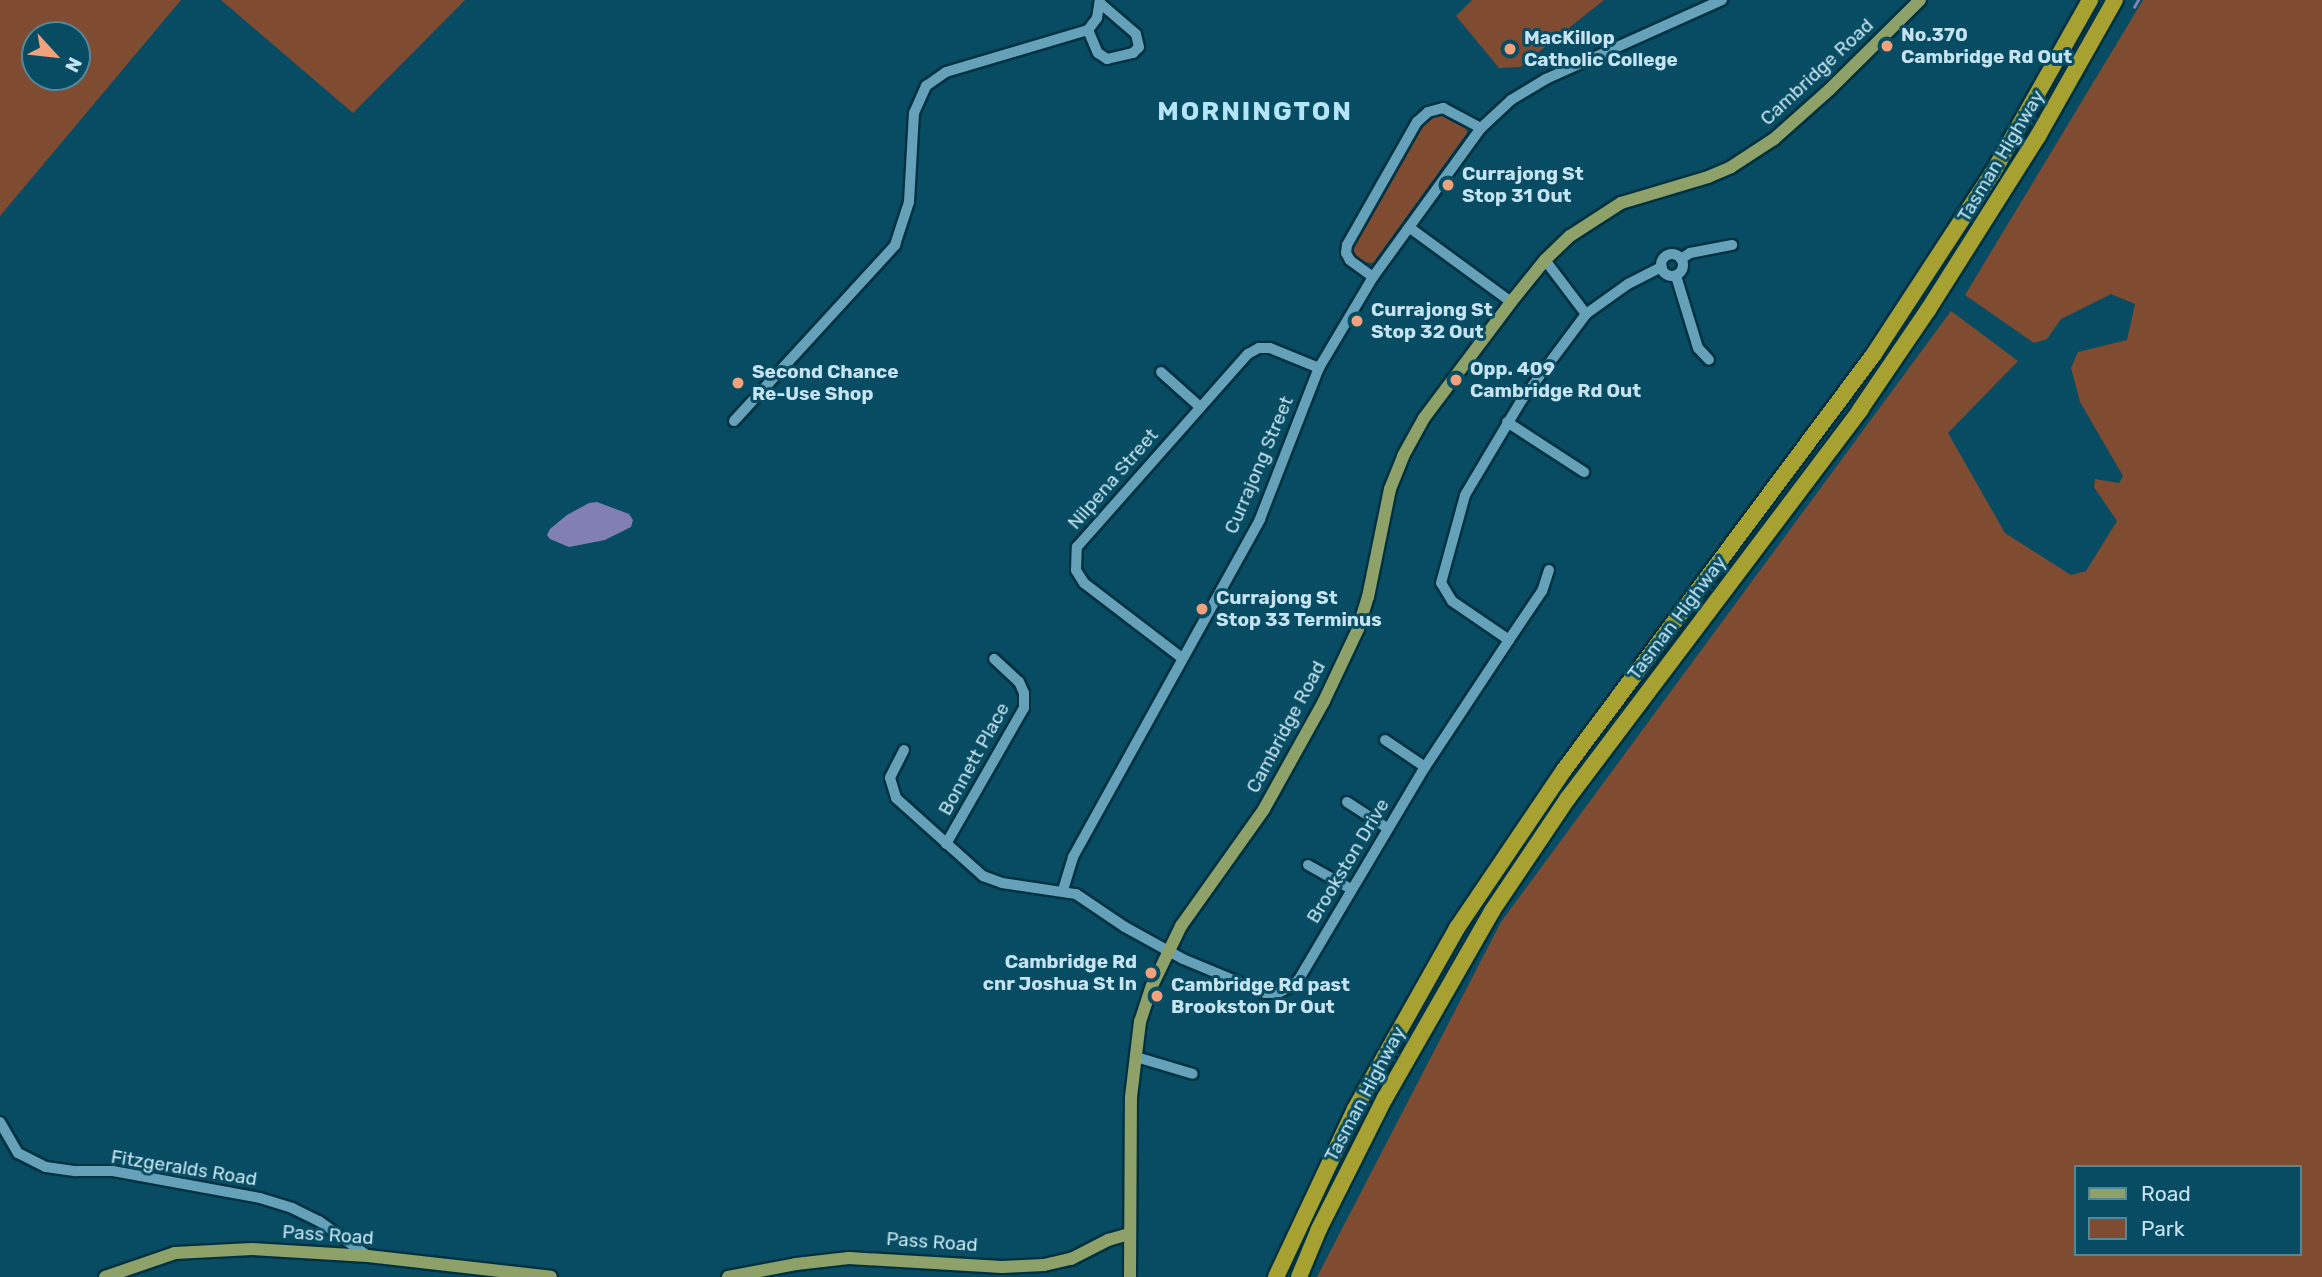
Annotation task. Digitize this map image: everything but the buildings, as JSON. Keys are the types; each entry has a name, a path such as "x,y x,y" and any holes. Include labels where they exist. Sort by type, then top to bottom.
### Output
{"highway":[{"name":"Tasman Highway","path":"1276,1277 1355,1109 1457,928 1564,769 1874,354 1992,174 2090,0"},
{"name":"Tasman Highway","path":"1299,1277 1319,1229 1385,1098 1492,911 1568,798 1860,410 1928,310 2038,136 2115,0"}],"main road":[{"name":"Cambridge Road","path":"1130,1277 1131,1097 1140,1022 1168,949 1204,890 1264,809 1324,701 1364,608 1385,509 1403,456 1423,418 1511,302 1545,260 1570,236 1621,203 1708,177 1731,167 1774,139 1829,90 1920,0"},
{"name":"Pass Road","path":"728,1277 796,1264 849,1258 1002,1267 1044,1265 1071,1259 1108,1240 1129,1234"},
{"name":"Pass Road","path":"105,1277 174,1253 214,1249 368,1256 551,1277"}],"street":[{"name":"Currajong Street","path":"1063,890 1073,857 1260,519 1319,368 1373,277 1481,128 1511,100 1546,79 1722,0"},
{"path":"734,421 895,245 909,202 914,114 926,86 946,72 1088,30 1097,18 1100,2"},
{"path":"1088,30 1098,53 1107,59 1133,53 1139,47 1136,34 1100,2"},
{"path":"1373,277 1350,260 1346,253 1347,244 1417,122 1428,112 1443,108 1481,128"},
{"path":"1410,228 1511,302"},
{"path":"1509,640 1452,601 1442,589 1441,583 1465,495 1507,422 1586,314 1628,284 1662,267 1668,256 1681,259 1700,251 1732,245"},
{"path":"1676,276 1683,268 1681,259"},
{"path":"1545,260 1586,314"},
{"path":"1662,267 1667,275 1676,276"},
{"path":"1676,276 1698,348 1709,360"},
{"name":"Nilpena Street","path":"1182,658 1084,583 1074,562 1081,541 1248,355 1259,348 1276,349 1319,368"},
{"path":"1161,372 1200,407"},
{"path":"1507,422 1584,472"},
{"name":"Brookston Drive","path":"1168,949 1265,993 1285,991 1299,979 1425,767 1542,591 1549,570"},
{"name":"Bonnett Place","path":"946,844 1024,708 1024,693 1019,681 994,659"},
{"path":"1385,740 1425,767"},
{"path":"904,751 892,770 892,792 976,871 992,880 1063,890 1089,900 1125,927 1168,949"},
{"path":"1347,802 1387,828"},
{"path":"1308,865 1351,889"},
{"path":"1136,1057 1194,1074"},
{"name":"Fitzgeralds Road","path":"0,1122 18,1153 46,1167 75,1171 113,1171 260,1198 292,1208 319,1221 368,1256"}],"green space":[{"path":"0,0 181,0 0,216"},
{"path":"221,0 465,0 353,113"},
{"path":"1472,0 1604,0 1520,67 1499,68 1456,16"},
{"path":"2143,0 2322,0 2322,1277 1317,1277 1501,922 1951,311 2018,361 1948,433 2005,533 2071,575 2086,571 2117,521 2094,487 2095,479 2119,483 2123,476 2080,402 2071,368 2078,352 2127,340 2135,304 2111,294 2061,319 2047,339 2034,343 1965,295"},
{"path":"1442,113 1465,125 1467,133 1373,263 1361,262 1352,254 1352,245 1420,127 1433,116"}],"shaded area":[{"path":"597,502 629,514 633,520 631,527 605,540 569,547 547,535 550,529 567,515 589,503"}],"waterway":[{"path":"2134,7 2138,0"}],"place":[{"name":"No.370 Cambridge Rd Out","path":"1887,46"},
{"name":"MacKillop Catholic College","path":"1510,49"},
{"name":"Currajong St Stop 31 Out","path":"1448,185"},
{"name":"Currajong St Stop 32 Out","path":"1357,321"},
{"name":"Opp. 409 Cambridge Rd Out","path":"1456,380"},
{"name":"Second Chance Re-Use Shop","path":"738,383"},
{"name":"Currajong St Stop 33 Terminus","path":"1202,609"},
{"name":"Cambridge Rd cnr Joshua St In","path":"1151,973"},
{"name":"Cambridge Rd past Brookston Dr Out","path":"1157,996"}],"district":[{"name":"MORNINGTON","path":"1255,112"}]}
